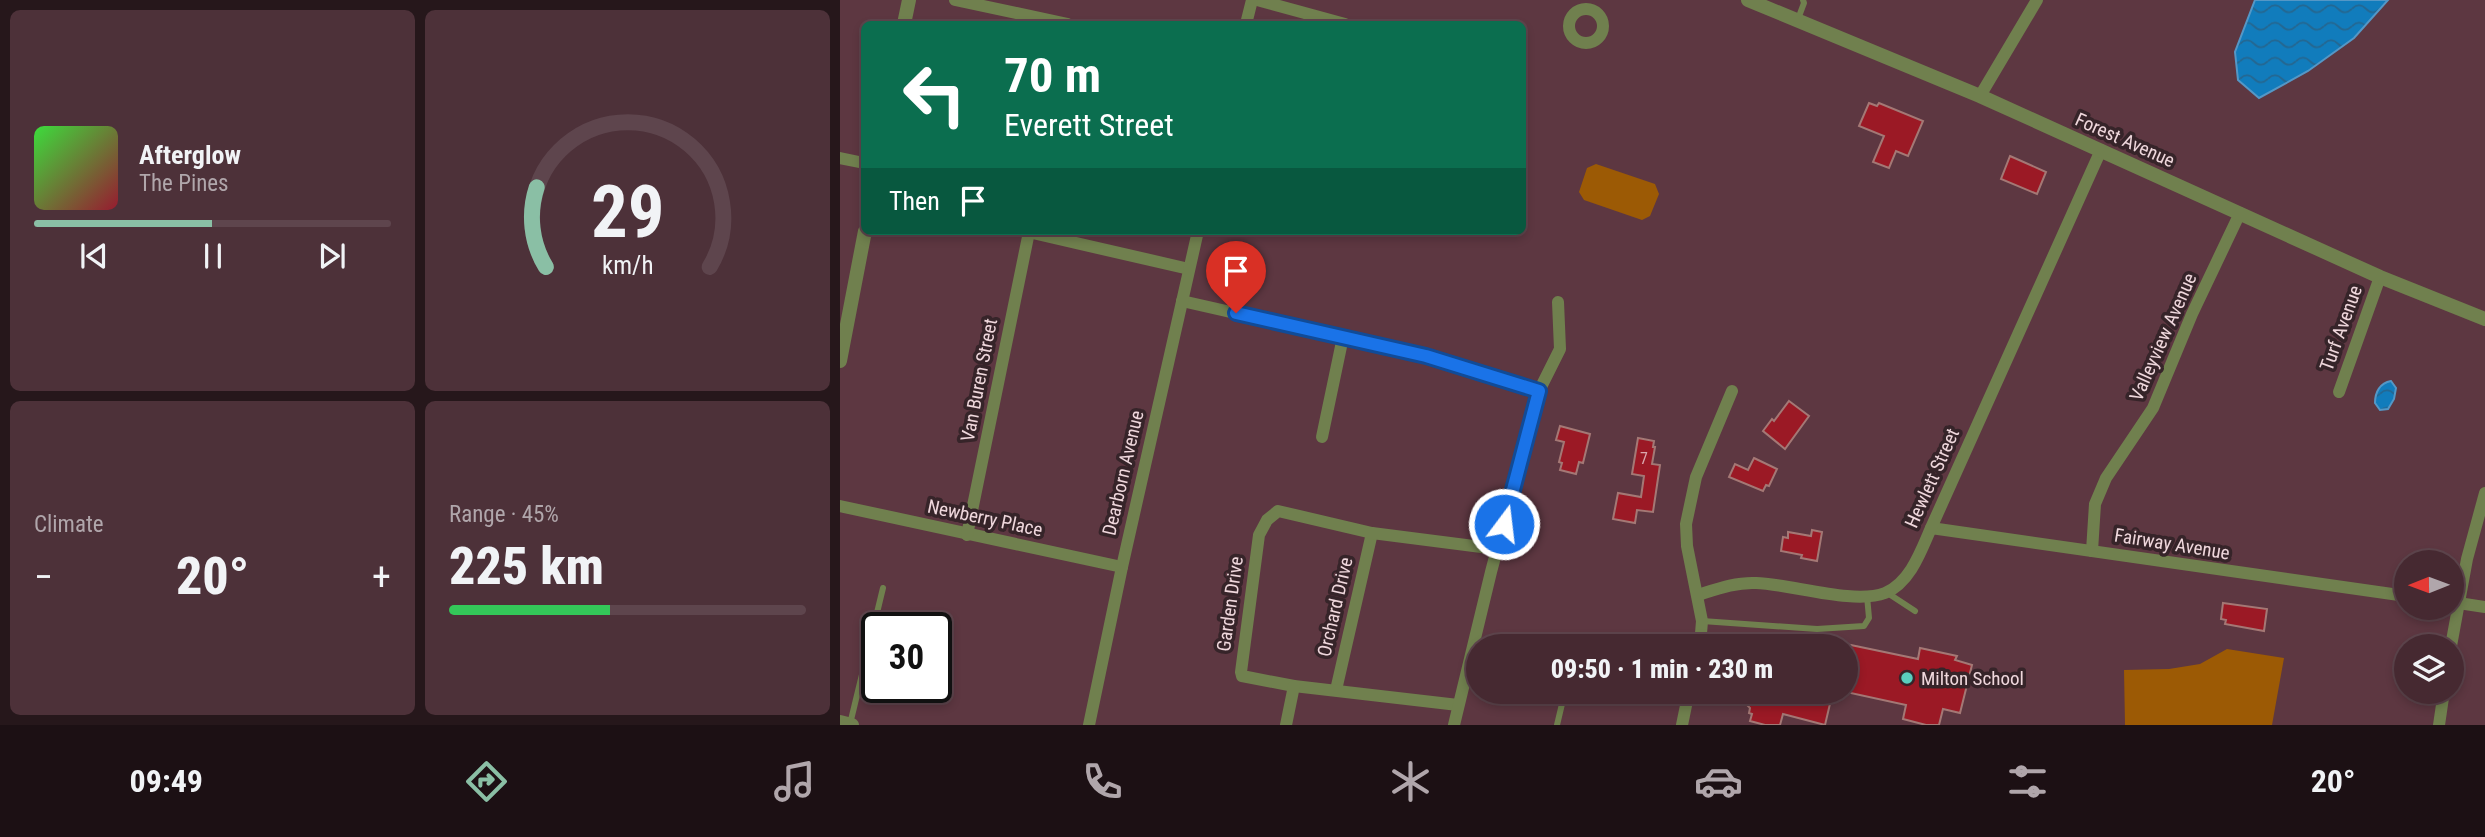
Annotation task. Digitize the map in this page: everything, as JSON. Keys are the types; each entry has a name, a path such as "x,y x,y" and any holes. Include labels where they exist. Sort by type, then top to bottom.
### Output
{"street":[{"path":"905,21 909,0"},
{"path":"955,0 1054,21"},
{"path":"1247,21 1252,0"},
{"path":"1257,0 1334,21"},
{"name":"Forest Avenue","path":"1748,0 1979,96 2380,277 2485,319"},
{"path":"1979,96 2037,0"},
{"name":"Hewlett Street","path":"1886,592 1906,577 1931,528 2101,150"},
{"path":"840,158 861,162"},
{"name":"Valleyview Avenue","path":"2092,551 2095,504 2106,478 2153,408 2192,314 2240,213"},
{"path":"840,361 864,235"},
{"name":"Van Buren Street","path":"967,535 1025,235"},
{"path":"1039,235 1189,269"},
{"name":"Dearborn Avenue","path":"1089,725 1197,235"},
{"name":"Turf Avenue","path":"2339,392 2380,277"},
{"path":"1182,301 1426,356 1539,391"},
{"path":"1454,725 1539,391 1560,349 1558,302"},
{"path":"1322,437 1343,337"},
{"path":"1701,634 1702,621 1687,546 1686,524 1696,477 1732,391"},
{"path":"2464,568 2485,494"},
{"name":"Newberry Place","path":"840,506 1122,567"},
{"name":"Garden Drive","path":"1371,533 1278,511 1262,526 1242,676 1294,686 1458,705"},
{"name":"Fairway Avenue","path":"1931,528 2394,594"},
{"path":"1371,533 1497,549"},
{"name":"Orchard Drive","path":"1336,690 1371,533"},
{"path":"1698,595 1732,585 1756,583 1867,596 1886,592"},
{"path":"2464,604 2485,607"},
{"path":"1286,725 1294,686"},
{"path":"1682,725 1686,704"},
{"path":"2439,725 2442,704"},
{"path":"840,722 851,725"}],"lane":[{"path":"1797,21 1803,0"},
{"path":"851,725 883,588"},
{"path":"1886,592 1916,611"},
{"path":"1702,621 1817,629 1852,628 1864,625 1869,618 1867,596"},
{"path":"1557,725 1562,705"}],"shaded area":[{"path":"1596,164 1655,184 1659,194 1650,216 1642,220 1584,200 1579,192 1587,168"},
{"path":"2227,649 2284,658 2272,725 2125,725 2124,670 2169,669 2200,664"}],"water":[{"path":"2255,0 2388,0 2354,38 2308,71 2259,98 2238,80 2235,52"},
{"path":"2391,381 2396,388 2394,399 2388,409 2380,410 2375,403 2377,392 2381,386"}],"building":[{"path":"1869,103 1877,106 1879,103 1923,121 1908,156 1896,151 1889,168 1873,162 1884,136 1859,126"},
{"path":"2010,156 2046,172 2037,194 2001,179"},
{"path":"1789,401 1809,416 1785,449 1763,431"},
{"path":"1560,426 1590,434 1583,463 1579,462 1576,474 1560,470 1562,463 1559,462 1564,442 1556,440"},
{"path":"1638,438 1654,441 1652,464 1660,465 1653,512 1637,510 1635,523 1613,519 1618,493 1641,497 1644,476 1632,474"},
{"path":"1754,458 1777,469 1769,486 1766,485 1763,491 1729,477 1735,464 1748,470"},
{"path":"1812,530 1822,532 1817,561 1781,551 1783,537 1788,538 1788,532 1811,536"},
{"path":"2223,603 2267,609 2264,631 2225,624 2226,620 2221,619"},
{"name":"Milton School","path":"1858,646 1918,659 1920,648 1957,656 1955,660 1972,665 1960,713 1943,709 1939,725 1926,725 1903,719 1906,705 1858,695"},
{"path":"1830,704 1825,725 1783,714 1780,725 1765,725 1750,721 1752,714 1749,713 1750,708 1747,705"}],"place":[{"name":"Milton School","path":"1907,678"}],"route":[{"path":"1236,313 1426,356 1539,391 1504,524"}]}
